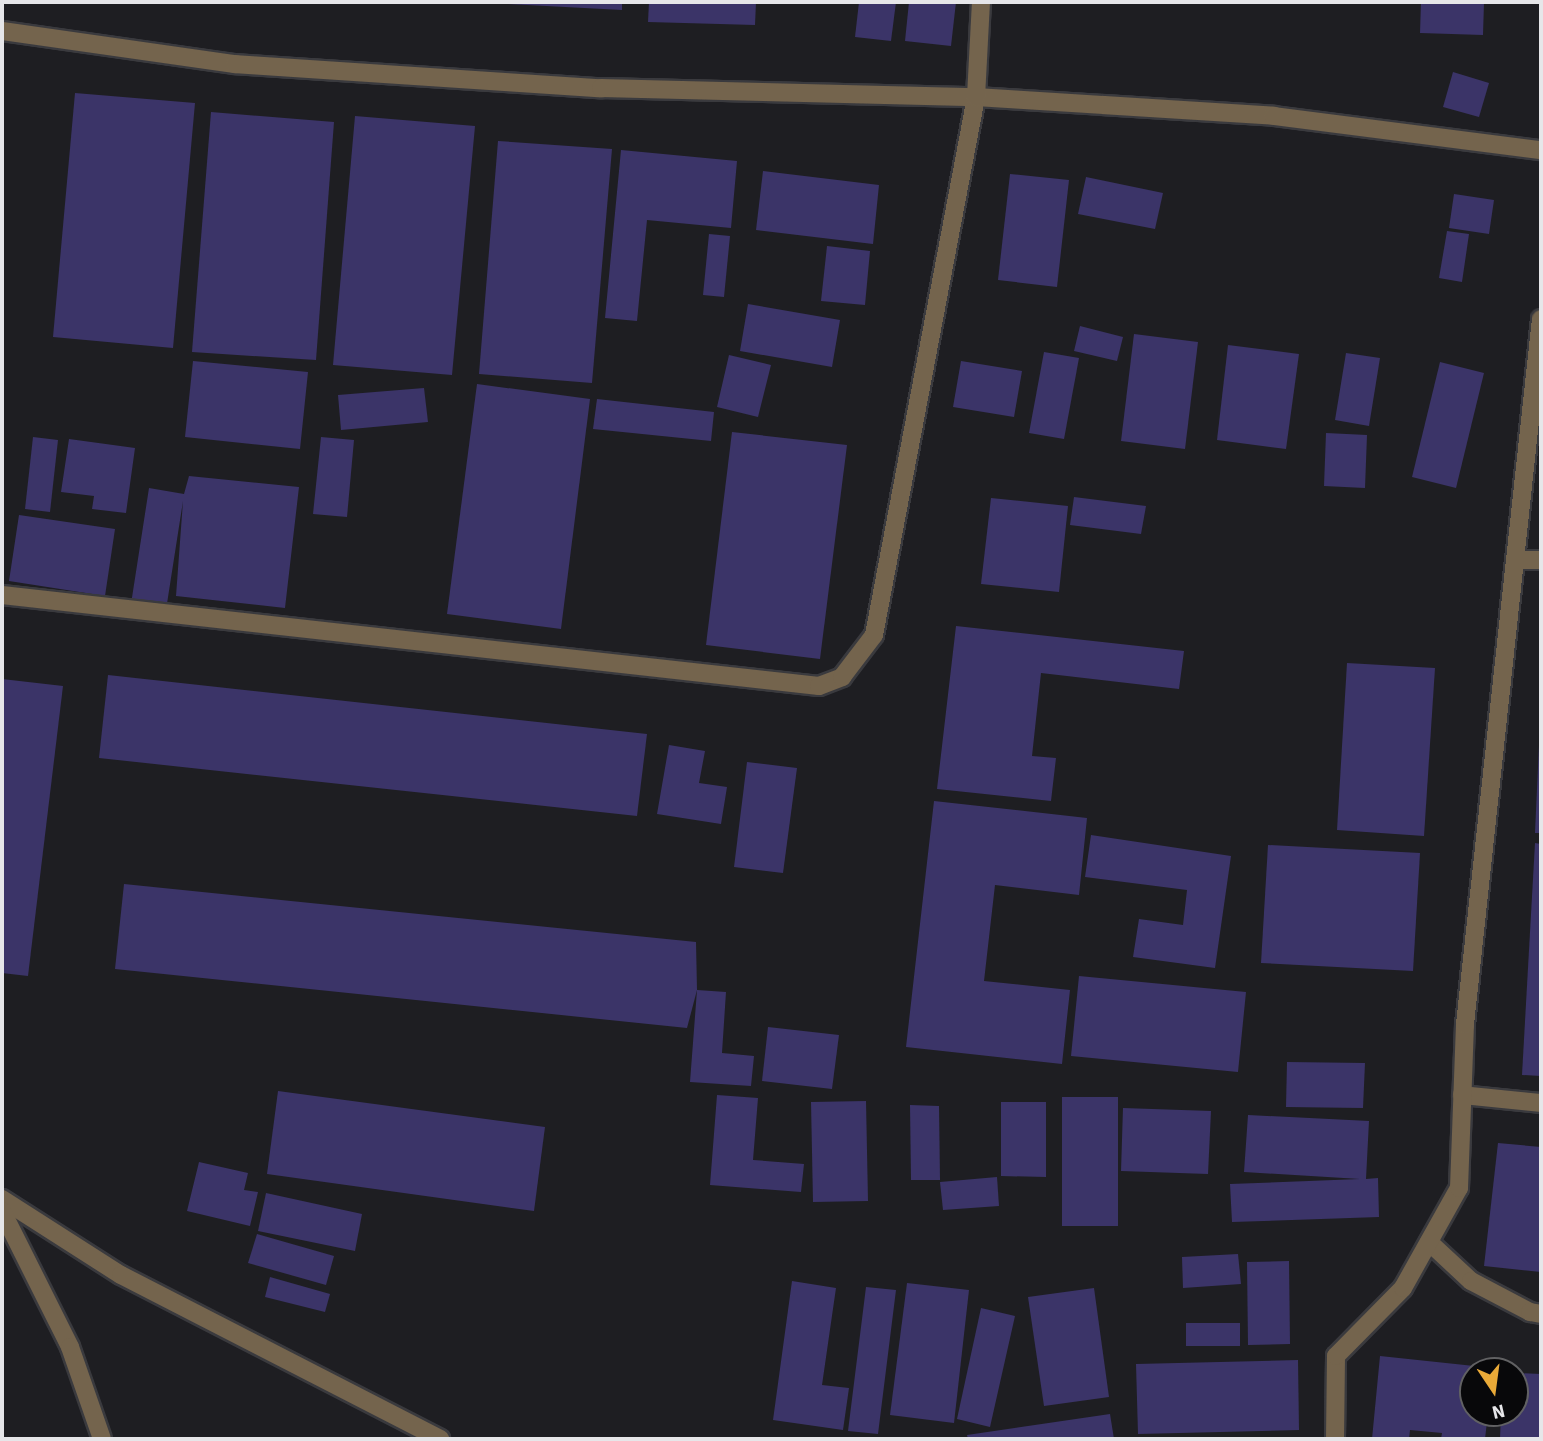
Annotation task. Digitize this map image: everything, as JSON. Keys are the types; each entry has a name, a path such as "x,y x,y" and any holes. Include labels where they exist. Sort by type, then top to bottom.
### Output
{"street":[{"path":"2,595 819,686 842,677 874,635 976,97 981,2"},
{"path":"2,31 235,64 601,88 976,97 1274,116 1541,150"},
{"path":"1335,1439 1336,1356 1403,1288 1459,1188 1465,1024 1541,319"},
{"path":"1517,561 1541,560"},
{"path":"1462,1095 1541,1103"},
{"path":"2,1199 121,1275 440,1439"},
{"path":"2,1211 70,1347 102,1439"},
{"path":"1429,1242 1471,1281 1530,1312 1541,1314"}],"building":[{"path":"622,2 622,10 508,4"},
{"path":"649,2 756,2 755,25 648,22"},
{"path":"859,2 896,2 891,41 855,37"},
{"path":"909,2 956,2 951,46 905,41"},
{"path":"1421,2 1484,2 1483,35 1420,33"},
{"path":"1453,72 1489,83 1479,117 1443,107"},
{"path":"75,93 195,103 173,348 53,337"},
{"path":"211,112 334,122 316,360 192,352"},
{"path":"355,116 475,126 452,375 333,365"},
{"path":"498,141 612,149 592,383 479,374"},
{"path":"621,150 737,161 731,228 647,220 637,321 605,318"},
{"path":"763,171 879,185 873,244 756,230"},
{"path":"1010,174 1069,180 1057,287 998,280"},
{"path":"1086,177 1163,193 1155,229 1078,214"},
{"path":"1454,194 1494,200 1489,234 1449,228"},
{"path":"1447,231 1469,234 1462,282 1439,278"},
{"path":"709,234 730,236 724,297 703,295"},
{"path":"827,246 870,251 865,305 821,301"},
{"path":"748,304 840,320 832,367 740,351"},
{"path":"1080,326 1123,337 1117,361 1074,351"},
{"path":"1134,334 1198,342 1185,449 1121,441"},
{"path":"1228,345 1299,354 1286,449 1217,440"},
{"path":"1044,352 1079,358 1064,439 1029,433"},
{"path":"1346,353 1380,358 1369,426 1335,420"},
{"path":"729,355 771,365 758,417 717,407"},
{"path":"193,361 308,372 300,449 185,437"},
{"path":"961,361 1022,371 1014,417 953,407"},
{"path":"1440,362 1484,373 1456,488 1412,477"},
{"path":"477,384 590,399 561,629 447,614"},
{"path":"424,388 428,422 341,430 338,395"},
{"path":"597,399 714,412 711,441 593,429"},
{"path":"732,432 847,445 820,659 706,645"},
{"path":"1326,433 1367,435 1365,488 1324,486"},
{"path":"33,437 58,440 50,512 25,509"},
{"path":"321,437 354,440 347,517 313,514"},
{"path":"69,439 135,448 126,513 92,509 94,496 61,492"},
{"path":"189,476 299,487 285,608 176,596 183,501 166,610 131,604 149,488 184,494"},
{"path":"1074,497 1146,506 1141,534 1070,525"},
{"path":"991,498 1068,506 1059,592 981,584"},
{"path":"19,515 115,529 105,596 9,581"},
{"path":"956,626 1184,651 1179,689 1041,673 1032,756 1056,758 1051,801 937,789"},
{"path":"1347,663 1435,668 1424,836 1337,830"},
{"path":"108,675 647,734 637,816 99,758"},
{"path":"2,679 63,686 28,976 2,973"},
{"path":"669,745 705,751 699,783 727,787 721,824 657,814"},
{"path":"1539,745 1541,833 1535,833"},
{"path":"747,762 797,768 783,873 734,867"},
{"path":"934,801 1087,818 1079,895 995,885 984,981 1070,990 1062,1064 906,1047"},
{"path":"1091,835 1231,856 1215,968 1133,957 1139,919 1183,925 1187,890 1085,877"},
{"path":"1535,843 1541,844 1541,1076 1522,1075"},
{"path":"1268,845 1420,853 1413,971 1261,963"},
{"path":"124,884 696,942 697,990 687,1028 115,969"},
{"path":"1079,976 1246,992 1238,1072 1071,1056"},
{"path":"697,990 726,992 722,1053 754,1056 751,1086 690,1082"},
{"path":"768,1027 839,1035 832,1089 762,1081"},
{"path":"1287,1062 1365,1063 1363,1108 1286,1107"},
{"path":"278,1091 545,1127 534,1211 267,1174"},
{"path":"717,1095 758,1098 753,1160 804,1164 801,1192 710,1185"},
{"path":"1062,1097 1118,1097 1118,1226 1062,1226"},
{"path":"866,1101 868,1201 813,1202 811,1102"},
{"path":"1001,1102 1046,1102 1046,1177 1001,1176"},
{"path":"910,1105 939,1106 940,1180 911,1180"},
{"path":"1123,1108 1211,1111 1208,1174 1121,1171"},
{"path":"1248,1115 1369,1121 1366,1179 1378,1178 1379,1217 1232,1222 1230,1184 1360,1179 1244,1172"},
{"path":"1498,1143 1541,1147 1541,1272 1484,1266"},
{"path":"199,1162 248,1173 244,1190 258,1192 250,1226 187,1211"},
{"path":"997,1177 999,1206 943,1210 940,1182"},
{"path":"266,1193 362,1214 355,1251 258,1231"},
{"path":"257,1234 334,1256 326,1285 248,1263"},
{"path":"1238,1254 1241,1284 1183,1288 1182,1257"},
{"path":"1289,1261 1290,1344 1248,1345 1247,1262"},
{"path":"270,1277 330,1294 325,1312 265,1297"},
{"path":"792,1281 836,1288 822,1385 849,1388 843,1430 773,1420"},
{"path":"907,1283 969,1290 954,1423 890,1415"},
{"path":"866,1287 896,1290 878,1434 848,1431"},
{"path":"1094,1288 1109,1397 1044,1406 1028,1297"},
{"path":"981,1308 1015,1316 990,1427 957,1419"},
{"path":"1186,1323 1240,1323 1240,1346 1186,1346"},
{"path":"1380,1356 1459,1364 1459,1427 1486,1427 1485,1439 1441,1439 1442,1433 1410,1430 1409,1439 1372,1439"},
{"path":"1298,1360 1299,1430 1138,1434 1136,1364"},
{"path":"1529,1374 1541,1374 1541,1439 1500,1439 1500,1427 1529,1427"},
{"path":"1110,1414 1114,1439 968,1439 967,1435"}]}
